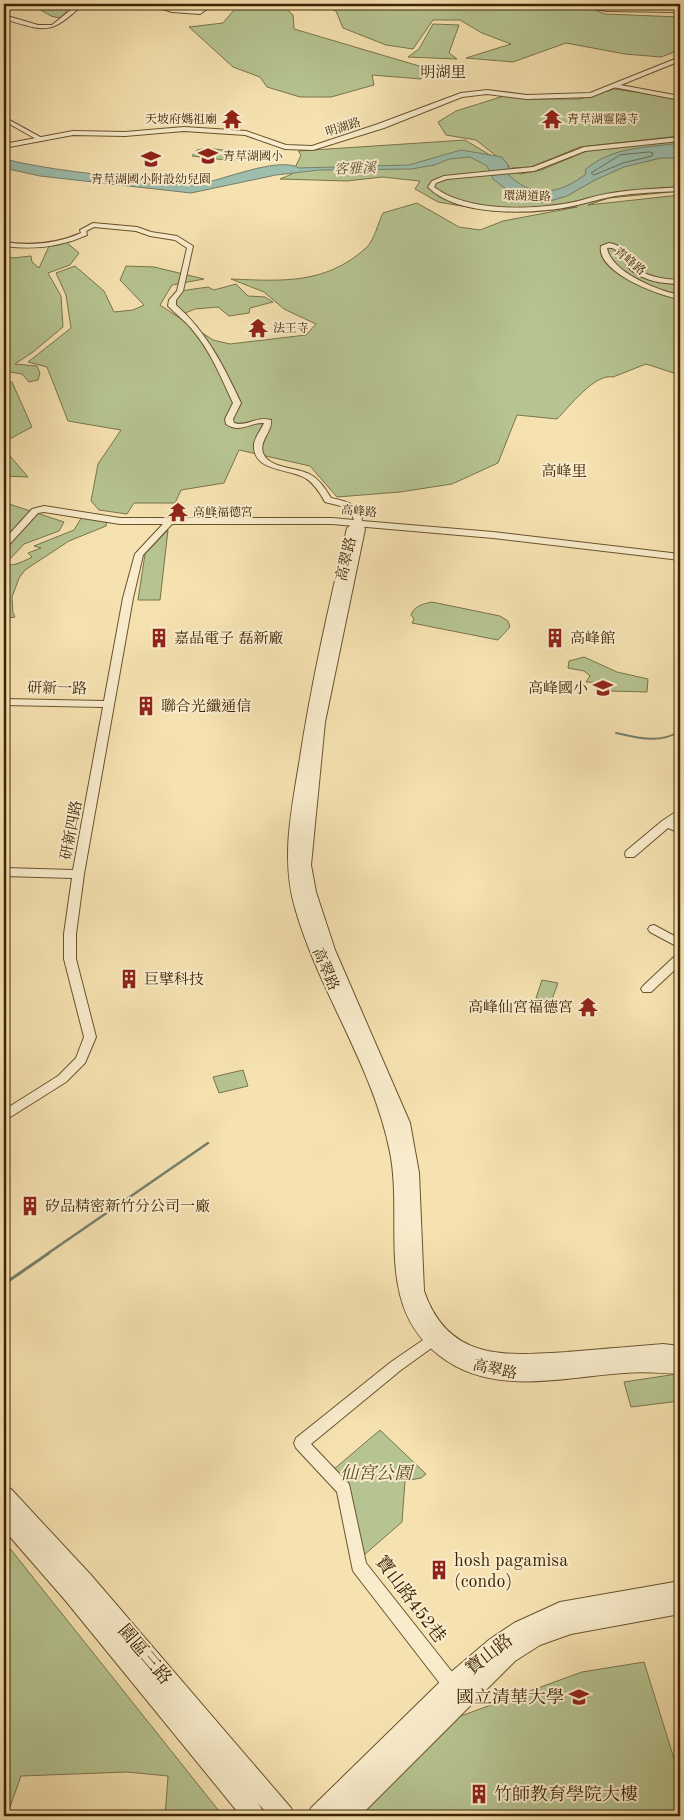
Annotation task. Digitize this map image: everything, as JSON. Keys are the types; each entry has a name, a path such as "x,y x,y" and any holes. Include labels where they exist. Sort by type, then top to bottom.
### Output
{"street":[{"path":"4,17 38,27 53,26 82,4"},
{"path":"149,4 172,10 200,12 212,4"},
{"path":"575,4 606,9 680,11"},
{"name":"明湖路","path":"4,146 81,132 125,134 184,129 246,133 285,147 313,148 381,126 461,95 487,92 527,97 591,95 680,59"},
{"path":"615,86 680,98"},
{"path":"4,119 40,139"},
{"name":"環湖道路","path":"680,139 584,149 534,169 446,177 434,182 431,187 436,193 468,204 524,208 556,207 605,196 680,189"},
{"path":"4,244 32,247 57,244 85,234 82,231 93,225 137,229 158,236 172,237 191,247 180,291 173,300 172,306 187,318 209,344 237,403 229,418 230,424 237,428 246,427 258,420 268,422 266,428 259,436 258,449 261,455 281,469 309,476 328,500 345,503 355,509 359,515 358,523"},
{"name":"青峰路","path":"680,282 650,277 633,269 619,247 611,245 604,247 602,250 605,256 624,273 644,286 680,297"},
{"name":"高峰路","path":"4,545 35,511 70,512 120,521 273,520 358,523 493,534 680,557"},
{"name":"研新四路","path":"4,1116 62,1079 81,1060 90,1037 70,959 70,934 78,874 128,598 140,554 169,522"},
{"name":"高翠路","path":"358,523 352,528 311,721 296,832 294,864 299,894 309,927 370,1070 398,1154 404,1287 412,1315 458,1359 478,1368 524,1375 627,1365 680,1366"},
{"name":"研新一路","path":"4,702 110,704"},
{"path":"630,854 680,812"},
{"path":"666,823 680,830"},
{"path":"4,872 78,874"},
{"path":"654,930 680,944"},
{"path":"647,989 680,958"},
{"name":"高翠路","path":"435,1338 484,1359 518,1363 654,1353 680,1354"},
{"name":"寶山路452巷","path":"435,1338 396,1366 301,1443 344,1489 359,1566 457,1691"},
{"name":"園區三路","path":"4,1495 84,1582 283,1816"},
{"name":"園區三路","path":"4,1516 72,1593 255,1816"},
{"name":"寶山路","path":"345,1816 497,1646 521,1630 560,1612 680,1590"},
{"name":"寶山路","path":"319,1816 457,1691 508,1654 534,1638 571,1624 680,1605"}],"green space":[{"path":"31,4 65,4 66,13 59,18 51,16"},
{"path":"239,4 291,4 283,6 293,15 294,29 426,68 421,79 372,75 374,85 331,97 300,97 267,87 260,77 233,67 189,27 223,23"},
{"path":"318,4 566,4 588,7 605,14 680,17 680,50 661,57 625,54 566,43 513,62 466,58 511,44 482,33 460,20 433,20 413,49 386,45 343,28 336,11"},
{"path":"433,24 459,25 449,53 457,59 408,57 419,49"},
{"path":"614,89 680,98 680,136 580,147 531,167 512,168 520,174 541,170 589,150 680,141 680,191 609,198 588,205 680,195 680,375 646,364 613,377 598,380 583,392 557,419 517,415 498,463 452,484 400,492 337,497 310,466 239,450 224,483 181,490 175,503 134,503 127,514 99,510 91,501 98,464 121,430 68,421 47,367 28,362 71,328 66,295 56,273 75,266 104,291 114,312 133,310 144,305 120,280 126,266 154,267 204,279 172,285 160,305 213,340 230,344 306,335 316,324 284,309 264,292 231,279 285,280 318,275 335,269 369,245 383,213 417,203 459,227 480,230 503,221 577,207 533,212 491,211 438,202 415,189 420,181 382,177 347,181 280,179 292,174 301,155 298,151 465,140 510,167 476,140 446,135 438,122 456,111 507,95 529,99 579,99"},
{"path":"207,148 238,152 241,156 233,161 192,156 197,150"},
{"path":"65,241 79,253 70,265 48,273 61,296 63,327 15,364 37,366 40,373 38,380 29,382 22,374 4,371 4,256 13,258 31,256 32,262 39,268 50,244"},
{"path":"236,284 248,296 265,297 273,302 250,308 249,313 229,316 218,307 195,309 183,314 172,306 180,291 208,287 214,290"},
{"path":"4,381 12,382 32,427 4,442"},
{"path":"4,449 28,477 4,476"},
{"path":"4,503 64,522 59,531 24,544 10,559 4,558"},
{"path":"83,515 107,519 106,526 69,541 25,570 19,578 12,597 15,617 4,619 4,565 22,562 32,557 28,553 41,548 34,546 74,530"},
{"path":"168,530 160,600 138,600 145,554"},
{"path":"432,602 500,616 508,621 510,627 498,640 412,623 414,619 411,615 414,609"},
{"path":"584,657 617,672 648,679 647,692 610,691 608,683 586,682 590,676 584,671 568,668 569,661"},
{"path":"542,980 558,983 551,1002 536,998"},
{"path":"243,1070 248,1086 219,1093 213,1077"},
{"path":"680,1374 680,1401 631,1407 624,1382"},
{"name":"仙宮公園","path":"380,1430 426,1474 421,1478 405,1481 402,1522 364,1555 349,1486 333,1470"},
{"path":"4,1541 223,1816 165,1816 168,1776 127,1772 21,1776 10,1807 4,1810"},
{"name":"國立清華大學","path":"644,1662 680,1778 680,1816 360,1816 458,1717 582,1672"}],"water":[{"name":"客雅溪","path":"680,143 680,158 661,158 624,167 595,180 567,196 547,202 535,202 515,196 493,179 487,166 470,157 449,159 435,165 411,169 319,170 276,175 191,193 40,176 4,168 4,159 73,171 192,185 278,165 290,165 299,168 409,165 461,150 502,157 508,165 509,175 518,183 537,191 547,191 576,181 586,174 585,170 595,162 618,152"}],"waterway":[{"path":"616,733 657,739 665,738 680,731"},
{"path":"47,1254 208,1143"},
{"path":"4,1284 49,1253"}],"place":[{"name":"天坡府媽祖廟","path":"232,119"},
{"name":"青草湖靈隱寺","path":"552,119"},
{"name":"青草湖國小","path":"208,156"},
{"name":"青草湖國小附設幼兒園","path":"151,159"},
{"name":"法王寺","path":"258,328"},
{"name":"高峰福德宮","path":"178,512"},
{"name":"嘉晶電子 磊新廠","path":"159,638"},
{"name":"高峰館","path":"555,638"},
{"name":"高峰國小","path":"603,688"},
{"name":"聯合光纖通信","path":"146,706"},
{"name":"巨擘科技","path":"129,979"},
{"name":"高峰仙宮福德宮","path":"588,1007"},
{"name":"矽品精密新竹分公司一廠","path":"30,1206"},
{"name":"hosh pagamisa (condo)","path":"439,1570"},
{"name":"國立清華大學","path":"579,1697"},
{"name":"竹師教育學院大樓","path":"479,1794"}],"district":[{"name":"明湖里","path":"443,72"},
{"name":"高峰里","path":"564,471"}]}
